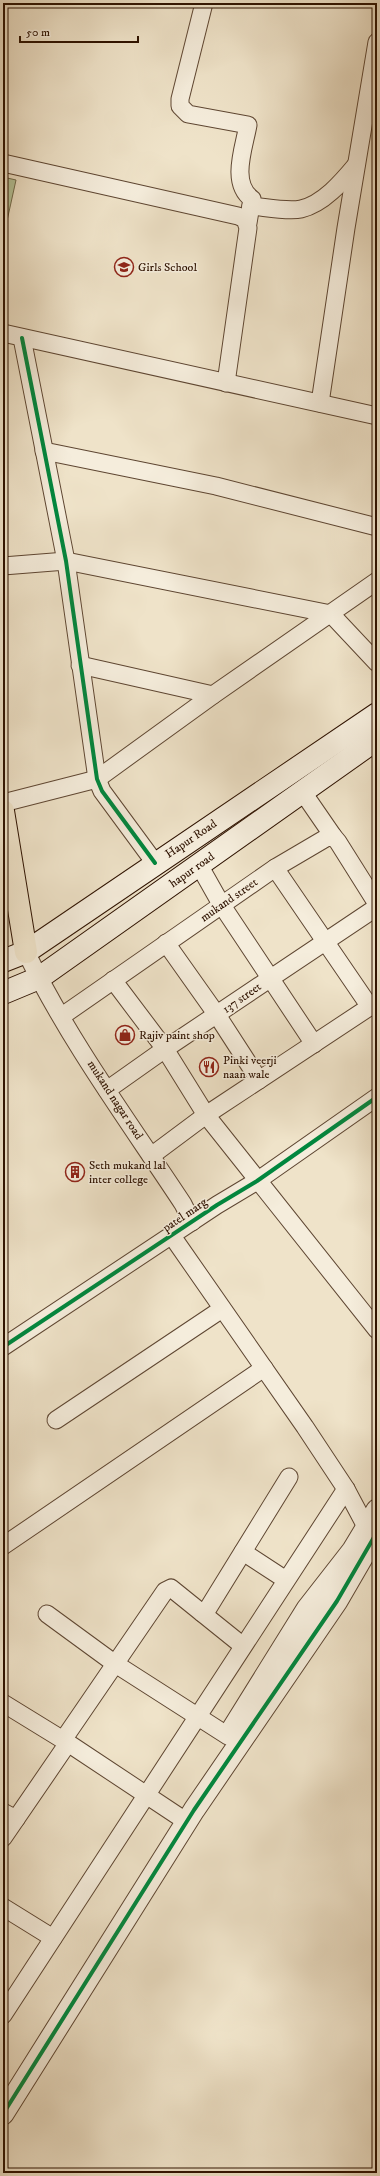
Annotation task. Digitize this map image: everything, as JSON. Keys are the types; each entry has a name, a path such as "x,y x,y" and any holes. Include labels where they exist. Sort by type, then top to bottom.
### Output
{"main road":[{"name":"Hapur Road","path":"3,961 26,952 155,863 377,714"},
{"name":"hapur road","path":"3,993 39,978 377,739"},
{"path":"3,811 26,952"}],"street":[{"path":"204,3 180,98 180,106 188,114 248,125 240,183 245,194 252,200 226,383"},
{"path":"320,403 356,165 374,80 377,42"},
{"path":"3,163 238,216 248,223"},
{"path":"251,206 300,210 311,205 339,185 356,165"},
{"path":"3,333 377,416"},
{"path":"22,338 66,561 97,779 102,791 155,863"},
{"path":"44,451 216,486 377,527"},
{"path":"3,566 66,561 331,614 377,663"},
{"path":"3,803 97,779 213,695 377,581"},
{"path":"80,665 213,695"},
{"path":"302,791 333,836 377,906"},
{"name":"mukand street","path":"62,1016 221,904 275,868 319,841 333,836"},
{"path":"199,865 221,904 314,1044"},
{"path":"151,1156 206,1115 373,1005 325,942 275,868"},
{"name":"137 street","path":"107,1090 165,1049 377,906"},
{"path":"166,943 217,1015 258,1080"},
{"name":"mukand nagar road","path":"26,952 39,978 107,1090 151,1156 192,1222"},
{"path":"114,980 165,1049 206,1115 377,1330"},
{"name":"patel marg","path":"3,1348 192,1222 257,1181 377,1097"},
{"path":"172,1236 346,1489 372,1534"},
{"path":"56,1420 222,1309"},
{"path":"3,1546 264,1368"},
{"path":"202,1613 210,1606 289,1477"},
{"path":"3,2015 346,1489"},
{"path":"3,2114 194,1810 337,1601 372,1534 377,1510"},
{"path":"3,2090 178,1816 307,1609 372,1534"},
{"path":"243,1552 286,1580"},
{"path":"3,1838 10,1815 65,1742 114,1663 160,1597 168,1588 177,1591 244,1646"},
{"path":"46,1614 114,1663 198,1715 228,1736"},
{"path":"3,1703 178,1816"},
{"path":"3,1907 53,1938"}],"green space":[{"path":"3,177 16,180 3,239"}],"cycle path":[{"path":"22,338 66,561 97,779 102,791 155,863"},
{"path":"3,1347 217,1205 257,1181 377,1097"},
{"path":"3,2114 194,1810 337,1601 377,1532"}],"place":[{"name":"Girls School","path":"124,267"},
{"name":"Rajiv paint shop","path":"125,1035"},
{"name":"Pinki veerji naan wale","path":"209,1067"},
{"name":"Seth mukand lal inter college","path":"75,1172"}]}
